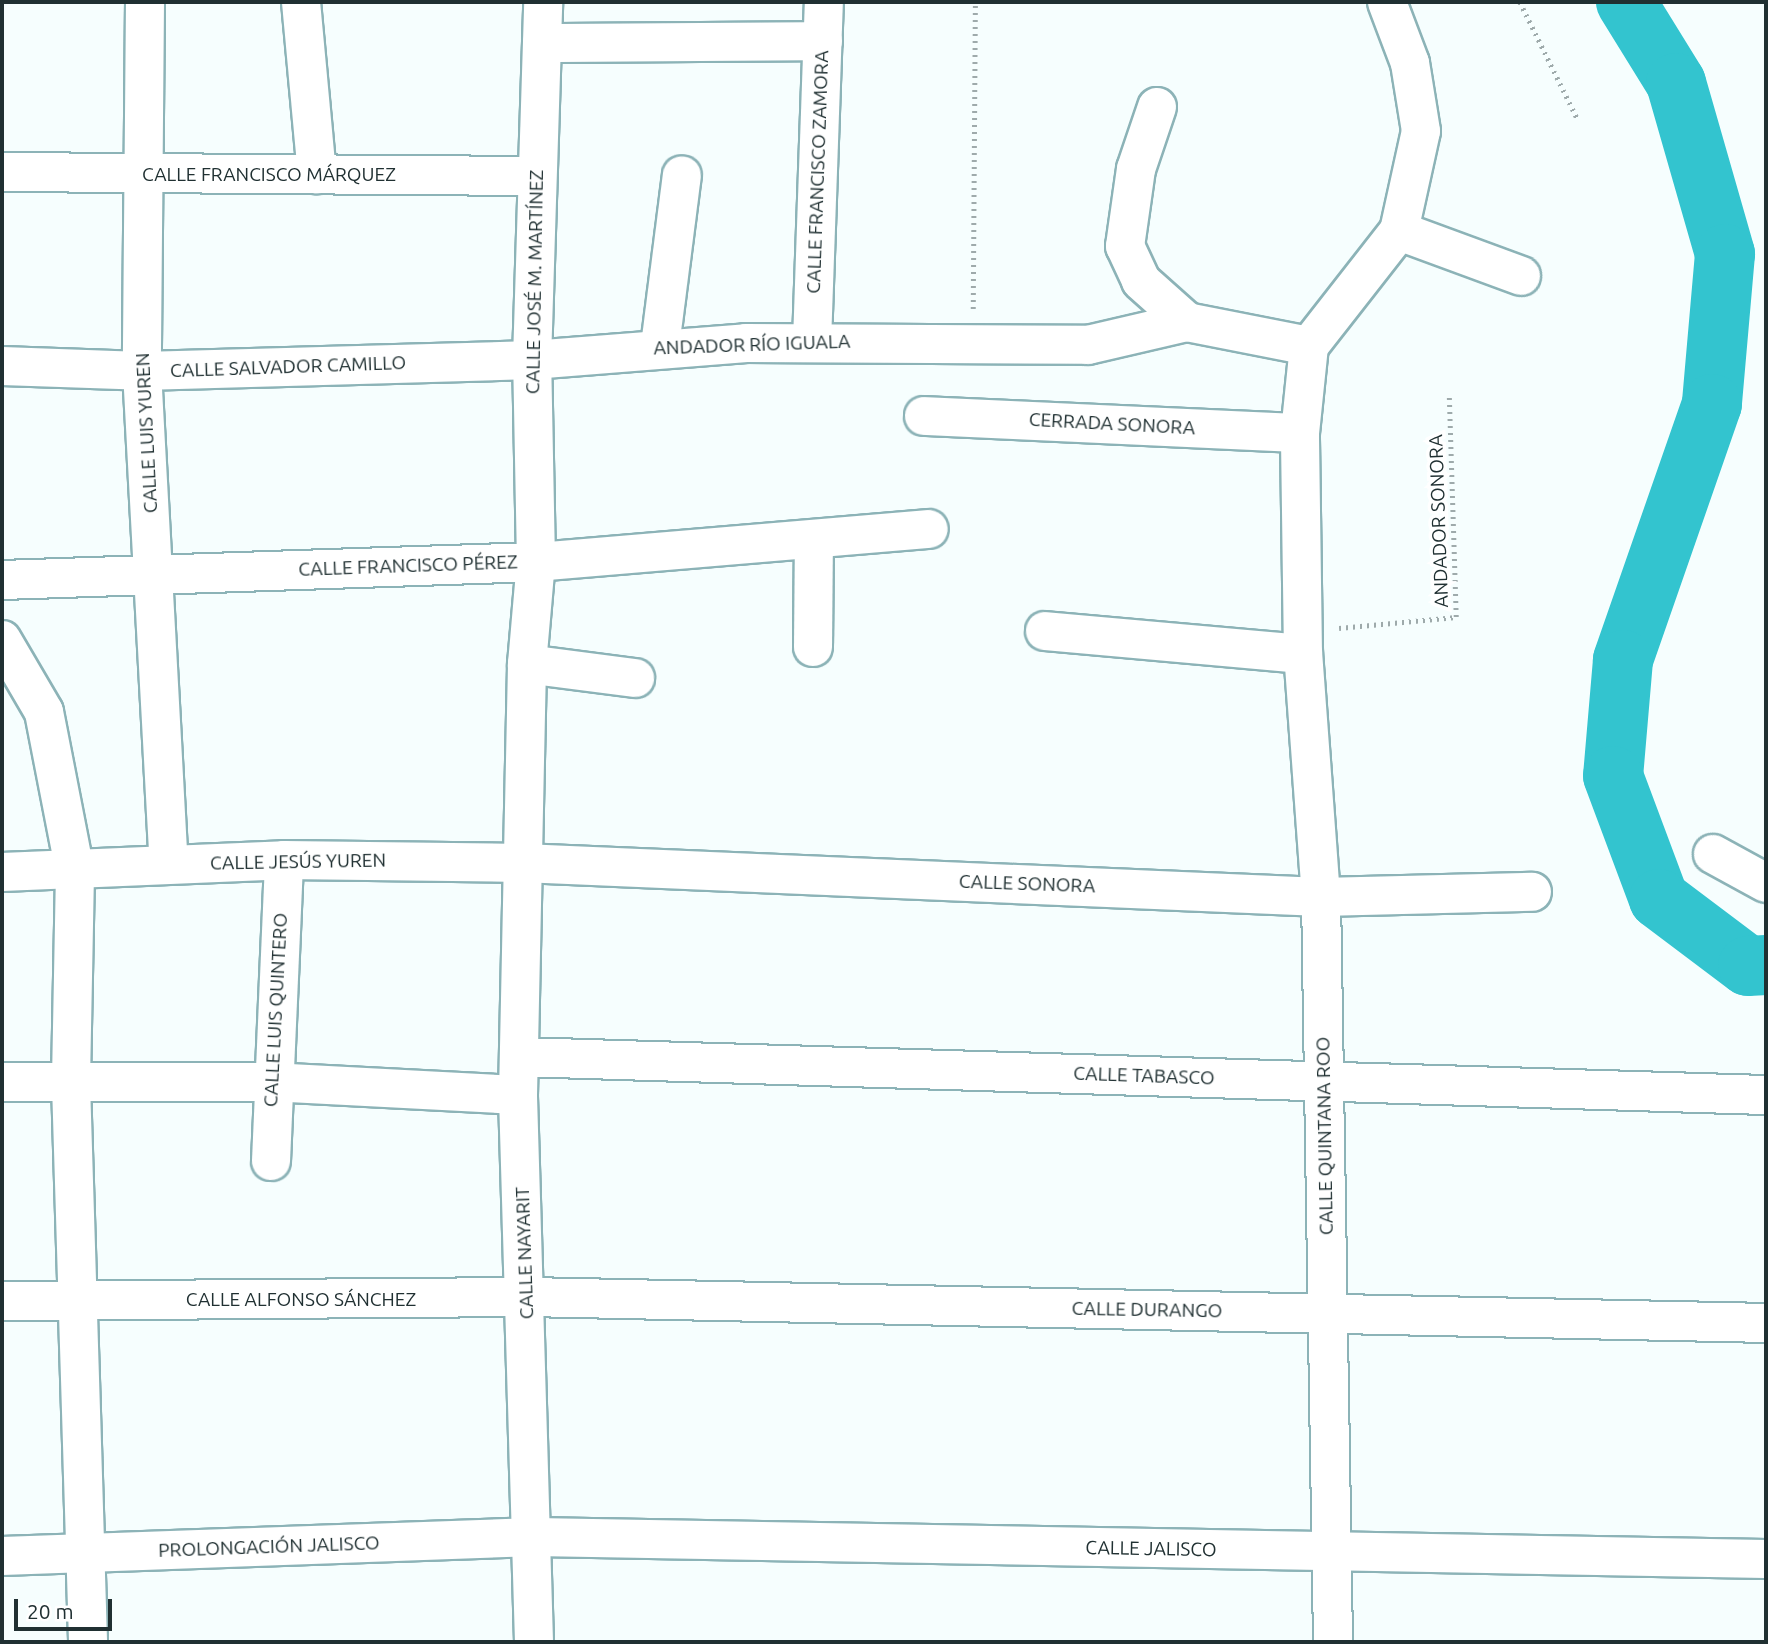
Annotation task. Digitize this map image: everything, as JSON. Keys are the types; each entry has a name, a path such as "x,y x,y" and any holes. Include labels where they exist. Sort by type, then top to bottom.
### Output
{"street":[{"name":"CALLE LUIS YUREN","path":"145,2 142,371 157,573 169,864"},
{"path":"301,2 317,174"},
{"name":"CALLE JOSÉ M. MARTÍNEZ","path":"527,664 536,562 532,360 535,176 543,2"},
{"name":"CALLE FRANCISCO ZAMORA","path":"812,342 824,2"},
{"path":"1309,346 1399,230 1421,131 1410,63 1387,2"},
{"path":"542,43 823,41"},
{"path":"1157,107 1136,169 1125,246 1141,281 1187,322"},
{"name":"CALLE FRANCISCO MÁRQUEZ","path":"2,172 535,176"},
{"path":"660,346 682,176"},
{"path":"1399,230 1521,276"},
{"name":"ANDADOR RÍO IGUALA","path":"532,360 660,346 812,342 1088,345 1187,322 1309,346"},
{"name":"CALLE QUINTANA ROO","path":"1309,346 1300,432 1303,643 1321,897 1330,1314 1333,1642"},
{"name":"CALLE SALVADOR CAMILLO","path":"2,366 142,371 532,360"},
{"name":"CERRADA SONORA","path":"924,416 1300,432"},
{"name":"CALLE FRANCISCO PÉREZ","path":"2,580 536,562 814,542 929,529"},
{"path":"813,647 814,542"},
{"path":"1045,631 1303,643"},
{"path":"2,640 44,712 75,872 71,1084 76,1298 88,1554 88,1642"},
{"path":"527,664 635,678"},
{"name":"CALLE NAYARIT","path":"527,664 521,1058 518,1095 535,1537 534,1642"},
{"path":"1713,854 1766,883"},
{"name":"CALLE JESÚS YUREN","path":"2,872 75,872 169,864 284,860 522,863"},
{"name":"CALLE LUIS QUINTERO","path":"271,1161 270,1082 284,860"},
{"name":"CALLE SONORA","path":"522,863 1321,897 1532,892"},
{"name":"CALLE TABASCO","path":"521,1058 1766,1095"},
{"path":"2,1082 270,1082 518,1095"},
{"name":"CALLE DURANGO","path":"527,1297 1766,1323"},
{"name":"CALLE ALFONSO SÁNCHEZ","path":"2,1301 76,1298 284,1303 527,1297"},
{"name":"CALLE JALISCO","path":"535,1537 1766,1559"},
{"name":"PROLONGACIÓN JALISCO","path":"2,1556 535,1537"}],"path":[{"path":"973,344 975,2"},
{"path":"1520,2 1577,118"},
{"name":"ANDADOR SONORA","path":"1303,643 1456,617 1449,397"}],"waterway":[{"path":"1626,2 1676,83 1725,254 1712,404 1623,660 1613,776 1659,899 1748,966 1766,965"}]}
